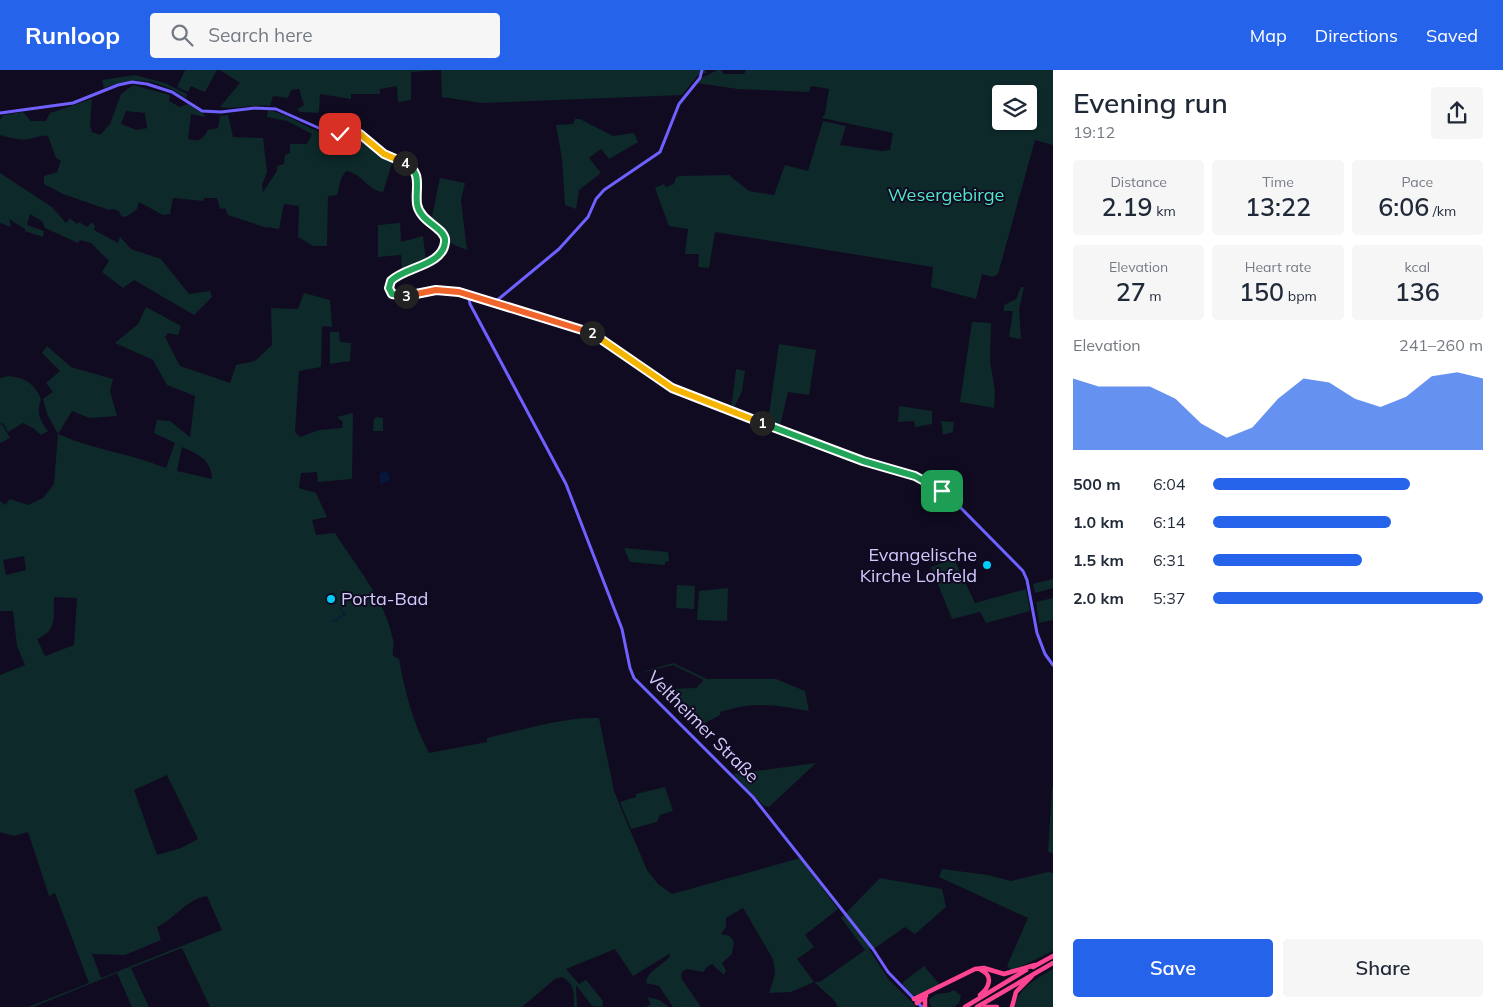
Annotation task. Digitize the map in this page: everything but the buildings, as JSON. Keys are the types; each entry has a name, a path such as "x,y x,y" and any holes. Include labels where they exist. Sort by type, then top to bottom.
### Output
{"highway":[{"path":"966,1006 1053,956"},
{"path":"977,1007 1053,963"},
{"path":"915,1001 970,971 984,968 999,973 1011,973 1035,965"},
{"path":"1012,1007 1016,992 1042,969"},
{"path":"966,1006 986,991 990,980 984,971 970,971"},
{"path":"915,1001 931,992"},
{"path":"923,1007 926,996"},
{"path":"984,1007 997,1007"}],"main road":[{"path":"495,302 559,249 588,217 596,199 604,190 660,152 684,97 700,78 702,70"},
{"path":"0,112 72,103 118,85 136,82 172,92 202,111 271,108 330,132 360,134 384,154 405,163 414,170 418,181 419,210 424,219 441,231 445,239 443,248 435,257 393,278 389,286 391,292 399,297 443,290 468,294 594,334 672,388 696,399 863,461 915,476 934,485 956,503 1023,571 1027,580 1040,644 1053,664"},
{"name":"Veltheimer Straße","path":"468,294 468,300 477,318 566,484 622,629 630,668 634,678 753,797 873,949 887,971 923,1007"}],"green space":[{"path":"185,70 217,70 205,92 191,86 188,92 177,87"},
{"path":"220,70 441,70 411,72 411,100 398,102 397,86 380,89 380,94 351,94 351,99 320,94 319,113 300,112 297,109 304,105 299,89 291,90 288,98 273,96 270,106 220,107 240,83"},
{"path":"441,70 705,70 707,73 699,74 682,95 482,103 442,97"},
{"name":"Wesergebirge","path":"718,70 721,70 724,74 744,74 746,70 1053,70 1053,145 1035,140 998,274 993,277 982,274 976,299 931,287 933,267 715,232 709,268 698,267 699,254 685,254 688,229 669,226 655,188 664,184 666,187 674,184 676,177 680,176 729,175 749,191 774,195 785,165 808,171 823,121 846,126 840,145 882,151 890,150 893,133 822,118 825,114 829,89 811,86 809,92 738,89 697,83 703,77"},
{"path":"135,75 165,83 187,94 186,98 166,87 146,81 125,81 104,88 102,80"},
{"path":"133,85 170,95 169,101 180,107 187,104 204,114 205,117 191,114 188,139 200,139 208,130 218,128 220,116 228,115 233,137 263,138 267,172 262,185 263,192 277,171 277,166 284,164 285,155 290,153 290,144 307,144 312,134 287,121 267,117 268,110 285,115 324,134 335,137 352,136 364,139 393,160 383,192 377,191 352,172 346,171 341,179 337,195 328,196 327,246 313,246 298,237 299,206 284,204 279,229 267,228 228,215 225,208 220,209 217,198 204,198 203,201 173,198 170,214 163,215 139,202 137,209 126,217 121,216 119,211 109,210 63,194 44,184 44,176 57,172 61,161 56,158 48,136 22,140 0,135 0,120 3,115 23,112 31,121 46,121 50,113 92,99 90,125 92,132 100,135 110,124 121,94","holes":["126,111 145,113 147,128 137,130 121,124"]},
{"path":"575,119 580,119 613,136 634,133 638,142 609,159 601,149 589,158 601,173 579,190 576,209 565,205 562,159 556,125 573,124"},
{"path":"0,173 52,207 66,223 70,218 77,224 79,222 87,227 92,222 95,226 94,230 118,243 120,237 131,249 161,259 189,294 210,291 212,297 194,315 134,280 123,288 102,272 109,261 91,243 80,240 78,243 45,228 42,221 30,214 27,225 44,231 43,237 25,231 25,229 9,219 11,227 0,223"},
{"path":"440,178 465,183 461,200 467,250 447,242 446,233 431,221"},
{"path":"400,223 401,242 423,236 426,261 408,270 402,269 401,255 378,257 378,225"},
{"path":"1021,287 1024,287 1019,310 1021,339 1009,337 1013,311 1004,311 1004,305 1016,299"},
{"path":"304,293 330,300 332,327 322,326 321,367 299,371 295,432 300,437 319,430 342,428 343,422 337,417 353,413 352,479 318,482 317,472 301,473 299,488 316,493 327,517 312,520 316,535 335,533 369,584 384,611 394,642 393,656 399,659 410,707 429,753 487,742 487,738 543,725 585,718 599,718 614,791 630,830 647,870 658,884 672,894 800,858 838,909 805,935 814,947 797,959 814,982 791,992 769,993 775,974 773,959 743,908 726,918 726,927 721,934 730,936 734,942 732,954 722,963 726,970 724,975 712,964 703,972 687,969 682,972 681,978 701,1007 673,1007 659,986 646,983 650,974 670,956 669,954 633,976 615,949 566,969 579,984 586,980 603,1001 602,1007 592,1006 576,985 577,1007 574,1007 572,986 562,977 555,979 522,1007 210,1007 182,948 131,968 149,1007 132,1007 117,973 33,1007 28,1007 89,983 55,893 49,896 28,832 14,836 0,832 0,675 25,665 17,646 13,611 0,611 0,501 5,505 10,499 28,505 43,498 54,484 58,434 166,468 175,443 154,433 157,420 170,421 190,437 195,396 167,385 153,360 115,343 138,324 146,307 181,326 178,335 168,333 165,337 180,366 230,383 236,365 255,361 272,345 271,308 298,309","holes":["182,447 199,455 207,462 212,479 177,471","24,556 26,570 6,575 3,560","54,597 77,598 74,645 45,656 37,639 48,631 54,617","167,775 198,839 181,848 157,855 134,790","207,896 222,930 101,978 92,954 125,955 161,940 157,927 193,901"]},
{"path":"972,322 991,323 990,361 995,391 994,408 960,402"},
{"path":"330,332 339,332 340,342 351,343 350,361 330,364"},
{"path":"779,344 816,350 809,395 788,392 780,426 768,421"},
{"path":"47,346 71,367 113,379 110,391 117,416 89,418 72,411 58,434 47,414 43,399 53,392 46,383 60,371 42,353"},
{"path":"736,369 745,371 742,391 734,408 731,409"},
{"path":"8,376 29,382 39,394 41,400 40,416 48,431 41,435 23,423 8,432 3,423 0,424 0,378"},
{"path":"899,406 932,411 932,424 915,427 914,421 898,422"},
{"path":"377,417 383,418 383,431 373,431 374,419"},
{"path":"941,421 954,422 953,432 943,435"},
{"path":"2,424 10,438 0,443 0,425"},
{"path":"624,548 668,552 669,561 665,562 665,565 630,562"},
{"path":"954,559 975,603 1026,589 1030,611 986,623 980,612 952,619 931,567"},
{"path":"1053,579 1053,588 1035,593 1033,584"},
{"path":"677,585 695,586 694,609 676,608"},
{"path":"728,588 727,621 697,620 699,591"},
{"path":"1053,598 1053,620 1039,623 1036,602"},
{"path":"673,663 707,679 776,679 805,691 809,711 765,705 744,706 720,712 720,715 701,725 664,689 696,688 703,681 702,679 673,665 636,674"},
{"path":"816,763 769,807 764,806 733,774"},
{"path":"665,787 673,811 660,815 657,822 631,829 620,802 636,797 636,794"},
{"path":"1053,788 1053,853 1048,852"},
{"path":"942,869 988,875 1011,881 1048,872 1053,873 1053,951 1012,971 1007,966 1028,918 939,877"},
{"path":"880,878 942,889 946,907 915,934 905,927 875,948 869,949 889,980 917,1007 838,1007 834,1000 814,982 820,982 865,950 841,918"},
{"path":"924,966 940,985 917,996 913,995 903,985 903,982"},
{"path":"1053,969 1053,1007 1014,1007 1016,1000 1024,989"},
{"path":"954,990 961,996 959,1003 954,1007 931,1007 929,1000 932,997"},
{"path":"647,997 659,1000 669,1007 646,1007 651,1004"}],"water":[{"path":"386,471 387,475 389,471 389,481 380,484 380,474"}],"waterway":[{"path":"338,620 338,617 345,615 340,608"},
{"path":"332,621 337,620"}],"place":[{"name":"Evangelische Kirche Lohfeld","path":"987,565"},
{"name":"Porta-Bad","path":"331,599"}],"route":[{"path":"340,134 355,132 360,134 384,154 412,168 418,181 417,202 419,210 427,222 444,235 445,243 443,248 435,257 393,278 389,288 394,295 399,297 436,290 459,292 582,329 594,334 672,388 696,399 863,461 915,476 942,491"}]}
